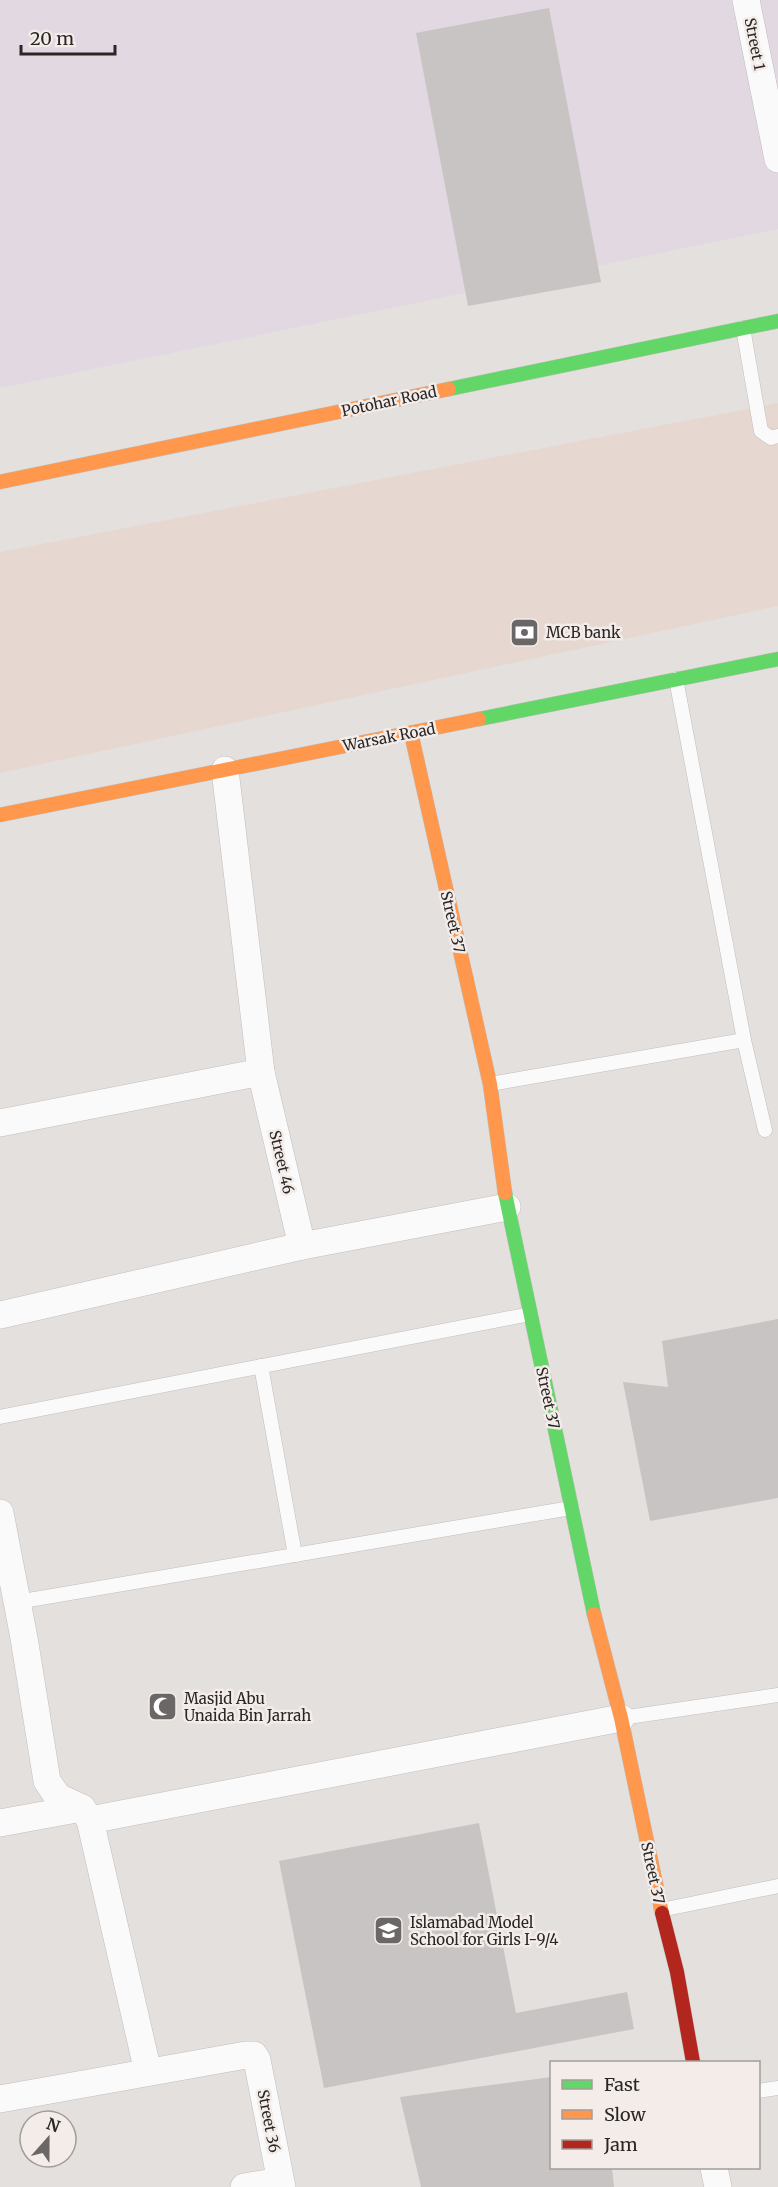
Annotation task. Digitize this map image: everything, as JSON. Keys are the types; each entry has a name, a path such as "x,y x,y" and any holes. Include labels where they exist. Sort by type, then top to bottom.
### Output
{"street":[{"name":"Street 1","path":"746,0 778,159"},
{"name":"Potohar Road","path":"0,482 778,321"},
{"name":"Warsak Road","path":"0,815 778,659"},
{"name":"Street 37","path":"411,733 490,1084 507,1207 596,1626 621,1718 661,1910 677,1972 693,2061"},
{"name":"Street 46","path":"225,770 261,1072 302,1245"},
{"path":"0,1123 261,1072"},
{"path":"0,1315 302,1245 507,1207"},
{"path":"0,1514 17,1602 12,1641 46,1781 58,1797 86,1814 148,2072 0,2098"},
{"path":"0,1823 86,1814 621,1718"},
{"name":"Street 36","path":"148,2072 254,2055 257,2060 281,2184"},
{"path":"714,2169 717,2187"},
{"path":"244,2187 281,2184"}],"lane":[{"path":"742,328 761,431 771,438 778,436"},
{"path":"675,680 744,1040 765,1130"},
{"path":"490,1084 744,1040"},
{"path":"0,1417 530,1314"},
{"path":"261,1366 295,1555"},
{"path":"17,1602 571,1508"},
{"path":"621,1718 778,1695"},
{"path":"661,1910 778,1886"},
{"path":"760,2091 778,2088"}],"shaded area":[{"path":"0,0 778,0 778,229 0,388"},
{"path":"778,403 778,606 0,773 0,552"}],"building":[{"path":"549,8 601,282 468,306 416,33"},
{"path":"778,1319 778,1498 650,1521 623,1382 668,1387 662,1341"},
{"path":"479,1823 516,2013 627,1992 634,2029 324,2088 279,1861"},
{"path":"550,2077 550,2169 612,2169 614,2187 421,2187 400,2097"}],"traffic: fast":[{"path":"449,389 778,321"},
{"path":"479,719 778,659"},
{"path":"505,1193 594,1614"}],"traffic: slow":[{"path":"0,482 449,389"},
{"path":"0,815 479,719"},
{"path":"411,733 490,1084 505,1193"},
{"path":"594,1614 621,1718 662,1913"}],"traffic: jam":[{"path":"662,1913 677,1972 693,2061"}],"place":[{"name":"MCB bank","path":"525,632"},
{"name":"Masjid Abu Unaida Bin Jarrah","path":"163,1707"},
{"name":"Islamabad Model School for Girls I-9/4","path":"389,1931"}]}
